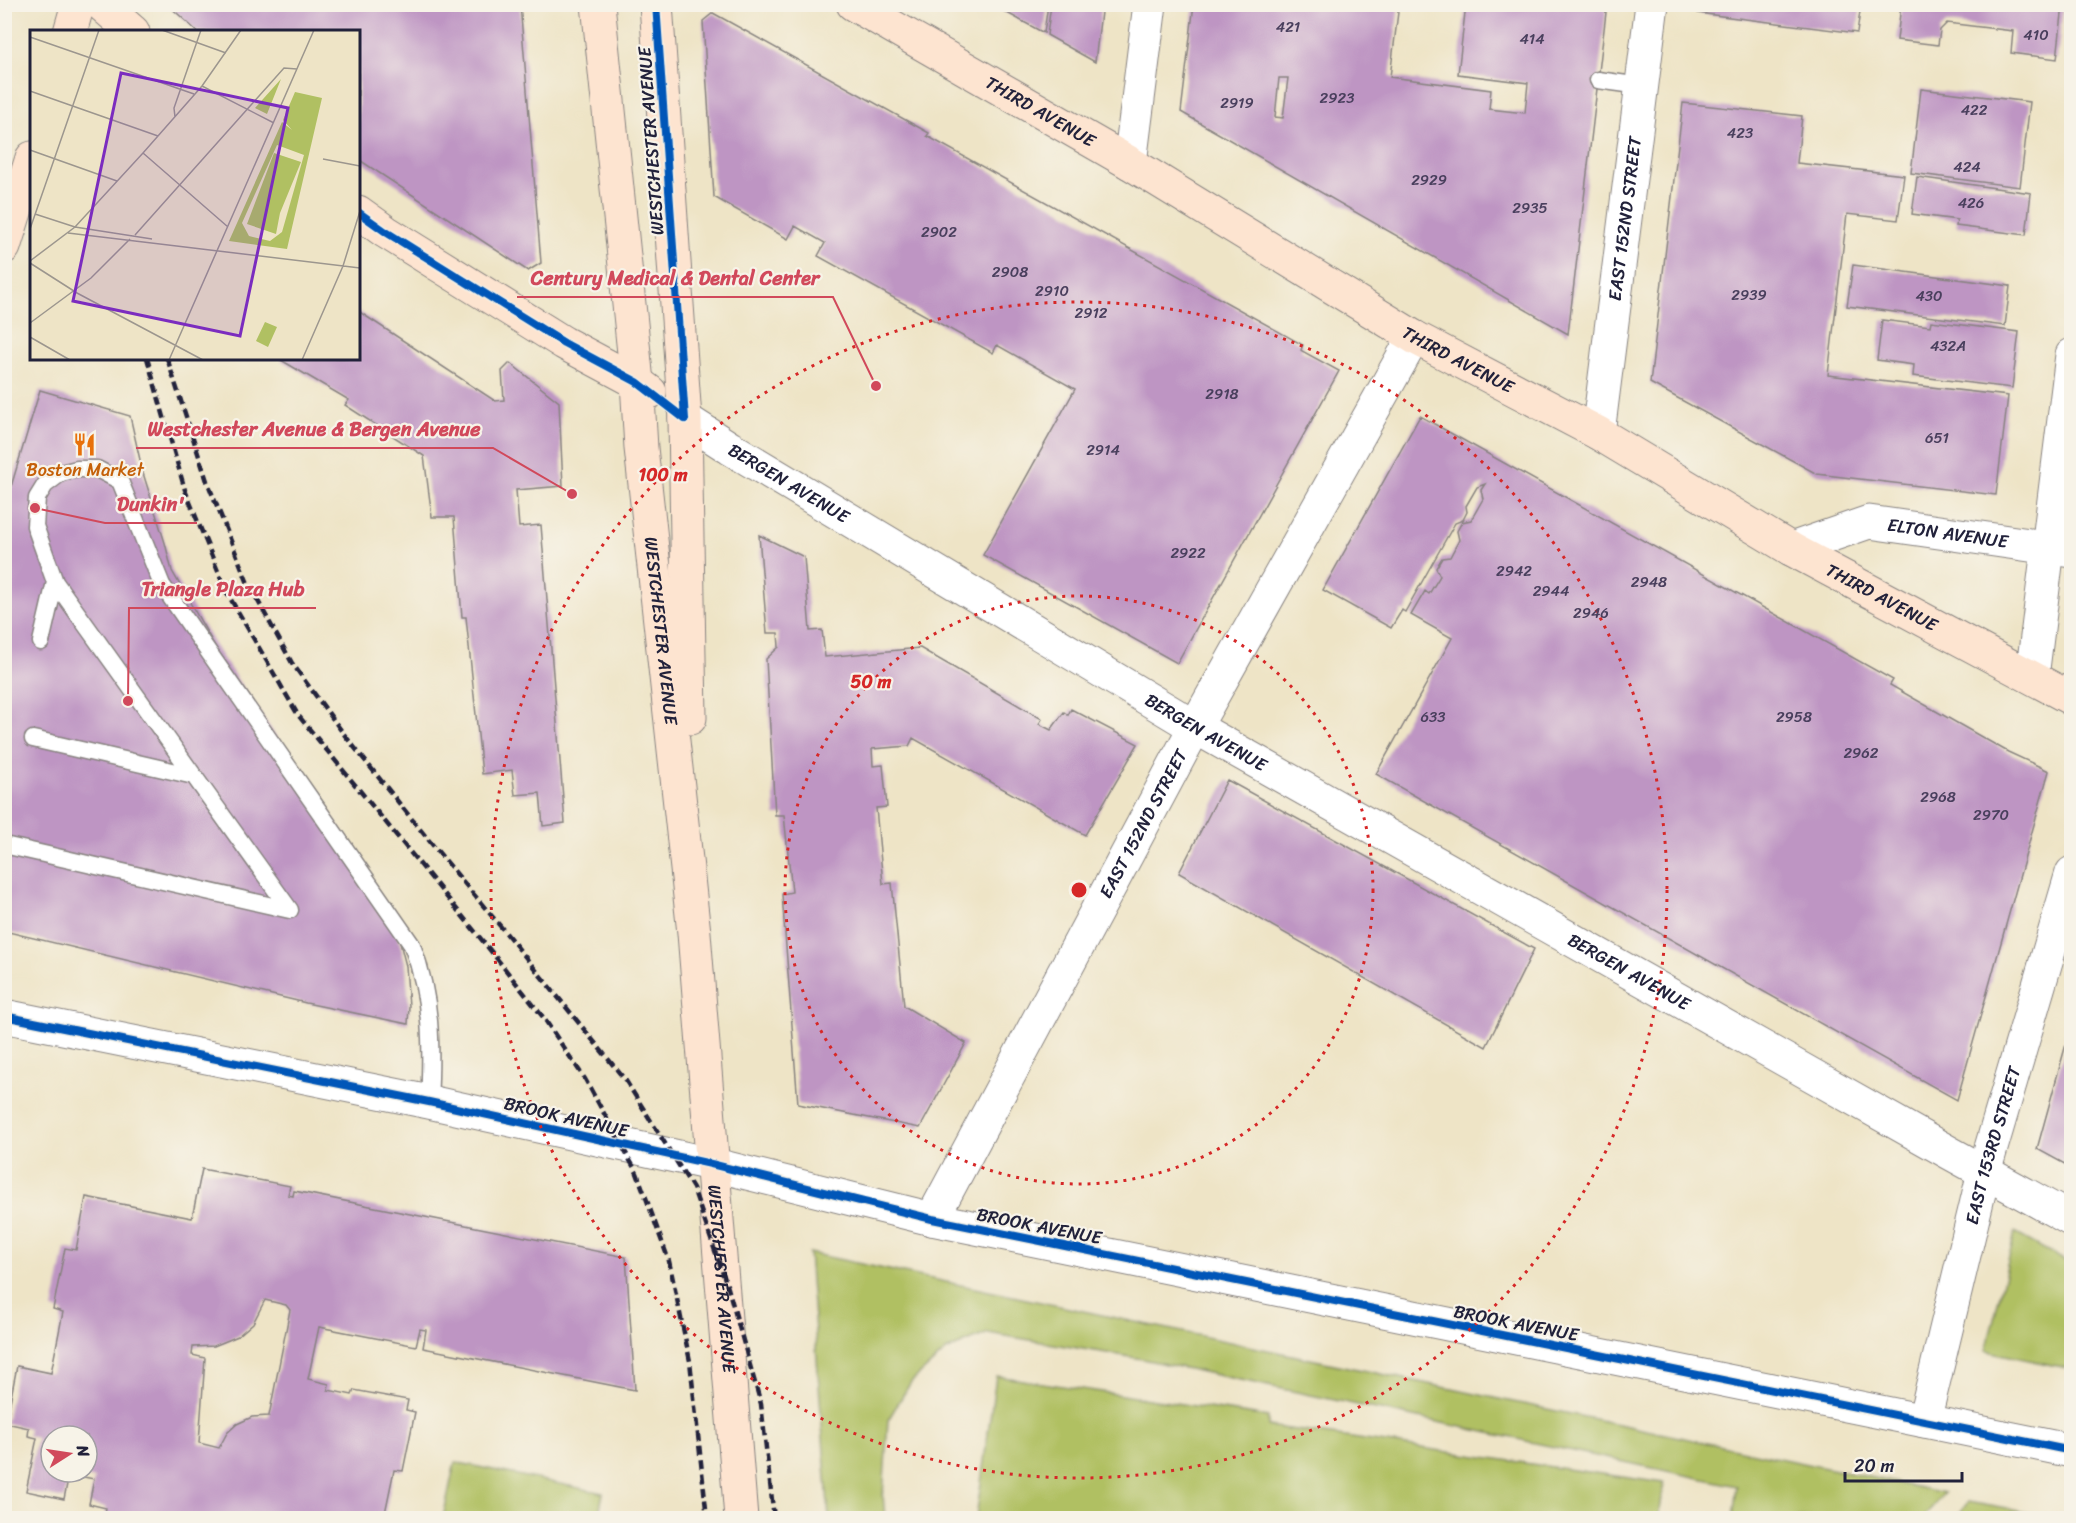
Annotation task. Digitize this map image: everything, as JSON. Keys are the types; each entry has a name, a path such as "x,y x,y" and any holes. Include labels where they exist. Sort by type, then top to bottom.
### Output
{"main road":[{"path":"71,30 78,4"},
{"path":"101,4 131,30"},
{"name":"WESTCHESTER AVENUE","path":"598,4 643,460 694,933 741,1518"},
{"name":"WESTCHESTER AVENUE","path":"656,4 685,419 694,933"},
{"name":"THIRD AVENUE","path":"853,4 1130,163 1414,337 1598,433 1791,549 2072,699"},
{"path":"4,247 30,164"},
{"name":"BERGEN AVENUE","path":"360,213 564,343 637,382 685,419"}],"street":[{"path":"1130,163 1150,4"},
{"name":"EAST 152ND STREET","path":"1598,433 1652,4"},
{"name":"EAST 152ND STREET","path":"932,1219 1195,727 1414,337"},
{"path":"2032,677 2060,549 2072,355"},
{"name":"BERGEN AVENUE","path":"685,419 1195,727 2072,1220"},
{"name":"ELTON AVENUE","path":"1791,549 1869,522 2060,549"},
{"name":"EAST 153RD STREET","path":"1924,1421 1984,1172 2072,873"},
{"name":"BROOK AVENUE","path":"4,1017 429,1102 711,1164 932,1219 2072,1451"}],"lane":[{"path":"1598,80 1641,86"},
{"path":"4,845 290,910 55,582 35,526 37,498 45,485 61,473 77,469 97,469 120,482 162,585 412,945 422,971 428,1001 432,1047 429,1102"},
{"path":"41,642 55,582"},
{"path":"33,738 194,776"}],"green space":[{"path":"2015,1233 2071,1264 2071,1369 1986,1351"},
{"path":"809,1253 1944,1493 1923,1518 1733,1518 1737,1486 1142,1359 988,1333 946,1351 911,1382 888,1420 883,1495 885,1518 829,1518"},
{"path":"996,1376 1268,1417 1268,1426 1664,1483 1659,1518 976,1518"},
{"path":"455,1462 603,1493 598,1518 443,1518"},
{"path":"1968,1502 2058,1518 1956,1518"}],"building":[{"path":"167,4 520,4 541,263 528,271 360,160 360,30 196,30"},
{"path":"992,4 1048,4 1044,33 996,7"},
{"path":"1051,4 1102,4 1095,62 1047,35"},
{"path":"1194,4 1399,4 1390,77 1491,90 1489,109 1525,113 1528,83 1458,74 1466,4 1607,4 1568,334 1181,112","holes":["1279,78 1288,78 1283,118 1275,117"]},
{"path":"1699,4 1861,4 1857,33 1698,13"},
{"path":"1901,5 2063,5 2057,59 2011,53 2013,31 1947,23 1940,30 1938,45 1897,40"},
{"path":"713,13 929,133 927,136 1303,345 1302,351 1339,371 1177,663 983,555 1075,389 997,345 993,353 818,256 825,243 795,226 788,239 714,197 703,21"},
{"path":"1921,89 2030,102 2020,187 1911,173"},
{"path":"1683,103 1802,116 1797,163 1904,175 1898,220 1847,214 1828,375 2008,396 1996,495 1817,474 1650,383"},
{"path":"1917,177 2031,193 2026,235 1956,226 1957,220 1912,214"},
{"path":"1853,265 2010,286 2005,326 1847,306"},
{"path":"360,312 495,401 504,400 502,371 510,363 559,402 563,486 516,490 519,527 541,525 565,823 543,826 540,793 515,795 512,770 482,774 466,617 462,617 454,517 432,517 424,456 345,405 349,400 281,360 360,360"},
{"path":"1882,320 1930,326 1931,321 2019,332 2012,388 1913,376 1914,365 1877,360"},
{"path":"40,390 130,416 143,473 172,571 216,648 323,802 358,858 398,935 406,966 408,1024 306,1003 4,931 4,510"},
{"path":"1420,416 1893,680 1890,685 2008,752 2049,771 1957,1100 1376,774 1452,638 1411,615 1425,591 1429,594 1440,576 1436,568 1442,558 1450,557 1459,540 1457,531 1462,522 1471,520 1483,499 1481,490 1485,484 1477,487 1466,506 1467,512 1463,520 1455,523 1405,612 1402,610 1391,628 1323,590"},
{"path":"759,535 804,557 810,631 822,630 825,657 920,648 1042,719 1039,724 1051,730 1064,712 1068,715 1071,709 1138,744 1085,835 913,738 909,746 872,749 873,766 883,765 887,807 876,808 883,884 892,883 904,1006 966,1043 920,1128 798,1104 782,894 792,892 784,815 775,815 766,659 779,647 778,633 767,633"},
{"path":"1227,780 1534,949 1486,1047 1179,873"},
{"path":"2072,1026 2072,1168 2037,1149"},
{"path":"202,1169 290,1186 288,1195 293,1196 294,1191 626,1257 635,1390 423,1348 426,1330 420,1329 416,1346 319,1327 308,1379 329,1384 328,1390 352,1395 354,1390 408,1400 406,1410 415,1412 403,1471 394,1470 384,1518 104,1518 106,1508 89,1504 93,1484 99,1484 99,1424 39,1424 39,1484 67,1484 64,1499 26,1491 37,1438 28,1436 29,1428 6,1423 17,1366 51,1373 63,1312 53,1309 65,1248 76,1250 86,1197 192,1218","holes":["265,1300 286,1305 290,1310 269,1416 252,1417 237,1424 227,1433 219,1448 199,1443 205,1358 192,1355 193,1347 214,1346 238,1336 253,1323"]}],"railway":[{"path":"148,360 185,490 226,591 298,715 543,1017 585,1079 637,1173 669,1261 690,1361 707,1518"},
{"path":"168,360 207,481 247,581 292,663 343,733 626,1081 693,1188 728,1288 761,1404 774,1518"}],"cycle path":[{"path":"656,4 685,419"},
{"path":"360,213 564,343 637,382 685,419"},
{"path":"4,1016 429,1102 711,1164 932,1219 2072,1451"}],"place":[{"name":"Century Medical & Dental Center","path":"876,386"},
{"name":"Boston Market","path":"85,444"},
{"name":"Westchester Avenue & Bergen Avenue","path":"572,494"},
{"name":"Dunkin'","path":"35,508"},
{"name":"Triangle Plaza Hub","path":"128,701"}]}
